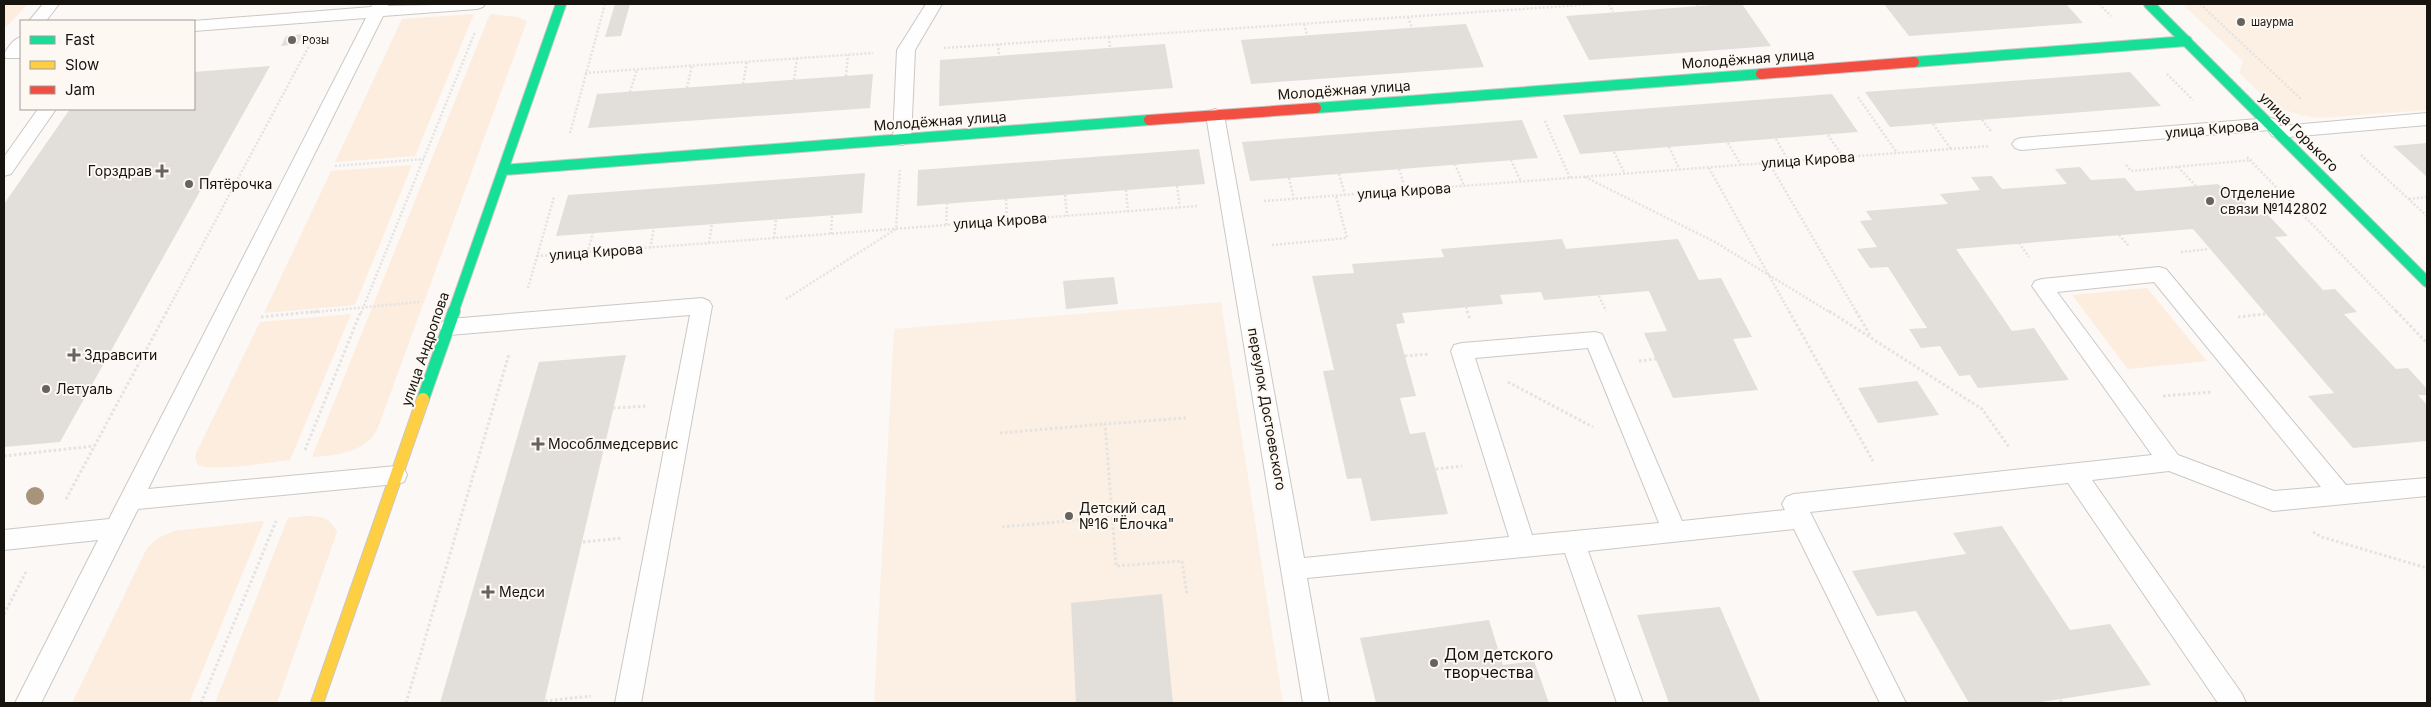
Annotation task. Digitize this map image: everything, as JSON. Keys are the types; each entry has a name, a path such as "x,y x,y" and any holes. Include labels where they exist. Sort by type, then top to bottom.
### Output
{"street":[{"name":"улица Андропова","path":"316,703 561,4"},
{"name":"улица Горького","path":"2149,4 2427,282"},
{"name":"Молодёжная улица","path":"503,170 2186,41"}],"lane":[{"path":"39,20 51,4"},
{"path":"195,26 325,16 379,8 477,4"},
{"path":"902,139 906,50 934,4"},
{"path":"28,703 379,8"},
{"path":"20,43 12,54 20,53"},
{"path":"4,170 46,110"},
{"name":"переулок Достоевского","path":"1215,115 1232,204 1316,703"},
{"name":"улица Кирова","path":"2021,144 2220,128 2274,128 2427,119"},
{"path":"2170,462 2042,286 2159,274 2340,495"},
{"path":"449,327 702,306 629,698"},
{"path":"1524,546 1462,351 1595,340 1675,532"},
{"path":"1893,703 1794,504 2170,462 2273,501 2427,487"},
{"path":"2074,473 2233,703"},
{"path":"130,500 396,475"},
{"path":"1294,569 1801,518"},
{"path":"4,540 117,528"},
{"path":"1573,542 1630,703"}],"path":[{"path":"406,703 537,256 563,165 585,73 606,4"},
{"path":"585,73 1597,4"},
{"path":"1609,4 1613,12"},
{"path":"2099,4 2427,343"},
{"path":"4,614 325,16"},
{"path":"1408,16 1412,28"},
{"path":"1304,24 1307,36"},
{"path":"201,703 476,31"},
{"path":"1109,37 1110,48"},
{"path":"998,44 999,56"},
{"path":"846,76 848,54"},
{"path":"794,80 797,58"},
{"path":"743,84 747,62"},
{"path":"687,88 692,65"},
{"path":"1837,68 1897,153"},
{"path":"630,92 636,69"},
{"path":"1531,91 1570,178"},
{"path":"1932,124 1951,149"},
{"path":"1828,135 1843,157"},
{"path":"786,299 896,229 902,139"},
{"path":"1776,139 1789,162"},
{"path":"1728,143 1741,165"},
{"name":"улица Кирова","path":"537,256 2021,144"},
{"path":"1668,147 1680,170"},
{"path":"1614,152 1625,174"},
{"path":"298,169 424,159"},
{"path":"1511,160 1521,182"},
{"path":"1769,163 1872,338"},
{"path":"1456,164 1464,186"},
{"path":"2178,166 2196,186"},
{"path":"1709,168 1892,494"},
{"path":"1399,169 1406,190"},
{"path":"1339,174 1345,195"},
{"path":"1584,177 1672,219 1768,273 1982,409 2032,478"},
{"path":"1289,178 1294,199"},
{"path":"1177,186 1180,208"},
{"path":"1126,190 1128,212"},
{"path":"1065,194 1067,216"},
{"path":"1273,245 1347,238 1336,196"},
{"path":"2409,199 2427,197"},
{"path":"1006,199 1007,221"},
{"path":"946,225 947,204"},
{"path":"830,234 832,215"},
{"path":"774,238 776,219"},
{"path":"709,244 712,224"},
{"path":"650,248 654,228"},
{"path":"587,253 593,233"},
{"path":"221,321 424,301"},
{"path":"1465,360 1641,452"},
{"path":"2124,400 2252,388"},
{"path":"1000,433 1186,418"},
{"path":"1105,424 1116,566 1182,561 1187,595"},
{"path":"4,456 94,446"},
{"path":"2273,501 2301,525 2322,537 2427,568"},
{"path":"1002,527 1113,517"},
{"path":"545,701 629,698"}],"shaded area":[{"path":"4,4 28,4 4,29"},
{"path":"2182,4 2427,4 2427,110 2319,118 2300,115 2282,109 2267,100 2239,73 2243,61"},
{"path":"474,14 415,156 335,162 402,19"},
{"path":"490,14 517,17 527,21 377,430 372,438 357,448 340,454 312,457"},
{"path":"412,165 355,305 264,313 331,171"},
{"path":"2147,288 2207,361 2128,369 2072,295"},
{"name":"Детский сад №16 \"Ёлочка\"","path":"1221,302 1283,703 874,703 894,329"},
{"path":"351,314 290,460 230,467 198,465 195,459 196,453 260,322"},
{"path":"316,516 328,520 337,532 277,703 215,703 288,518"},
{"path":"264,521 189,703 72,703 147,548 158,538 174,531"}],"building":[{"path":"615,4 630,4 621,36 605,37"},
{"path":"1742,4 1771,46 1589,60 1566,16"},
{"path":"1884,4 2066,4 2083,23 1909,36"},
{"path":"1466,24 1484,67 1251,84 1241,40"},
{"name":"Розы","path":"303,34 298,44 281,46 286,36"},
{"path":"1165,44 1173,88 939,106 940,60"},
{"path":"270,66 60,442 4,447 4,204 69,110 195,110 195,72"},
{"path":"2130,72 2161,106 1890,127 1865,92"},
{"path":"873,74 870,108 588,128 597,94"},
{"path":"1832,94 1858,132 1580,154 1563,115"},
{"path":"1522,120 1538,158 1250,181 1242,142"},
{"path":"2427,143 2427,177 2393,146"},
{"path":"1199,149 1205,184 917,206 918,170"},
{"path":"2080,167 2091,180 2125,178 2136,191 2218,184 2223,189 2231,188 2256,215 2267,214 2288,236 2275,237 2323,290 2335,289 2357,312 2344,314 2396,369 2408,368 2427,389 2427,395 2418,395 2427,405 2427,441 2353,448 2308,396 2334,393 2193,229 1956,249 2012,331 2034,328 2069,380 1978,388 1970,375 1959,376 1940,346 1921,348 1909,329 1927,328 1888,267 1870,268 1857,249 1877,247 1860,221 1872,220 1866,211 1948,204 1940,194 1980,190 1971,177 1992,176 2002,189 2067,184 2055,169"},
{"path":"865,173 862,213 556,236 568,195"},
{"path":"1562,239 1566,249 1678,239 1699,280 1721,278 1752,337 1733,339 1758,390 1673,398 1644,333 1667,331 1649,291 1544,300 1541,292 1500,295 1503,304 1402,313 1405,323 1396,324 1416,396 1400,398 1410,434 1425,432 1448,514 1371,521 1361,478 1347,479 1323,371 1334,370 1312,276 1354,273 1352,264 1444,257 1441,249"},
{"path":"1114,277 1118,304 1066,309 1063,281"},
{"path":"626,355 544,703 440,703 539,362"},
{"path":"1917,381 1939,415 1878,423 1858,388"},
{"path":"2002,526 2070,630 2110,624 2151,685 2035,703 1969,703 1916,611 1877,616 1852,571 1966,554 1953,533"},
{"path":"1162,594 1173,703 1076,703 1071,603"},
{"path":"1720,607 1761,703 1669,703 1637,615"},
{"name":"Дом детского творчества","path":"1489,620 1503,665 1534,661 1549,703 1376,703 1360,638"}],"traffic: fast":[{"path":"423,399 561,4"},
{"path":"2149,4 2427,282"},
{"path":"1914,62 2187,41"},
{"path":"1316,108 1761,74"},
{"path":"503,170 1149,120"}],"traffic: slow":[{"path":"317,703 423,399"}],"traffic: jam":[{"path":"1761,74 1914,62"},
{"path":"1149,120 1316,108"}],"place":[{"name":"шаурма","path":"2241,22"},
{"name":"Розы","path":"292,40"},
{"name":"Горздрав","path":"162,171"},
{"name":"Пятёрочка","path":"189,184"},
{"name":"Отделение связи №142802","path":"2210,201"},
{"name":"Здравсити","path":"74,355"},
{"name":"Летуаль","path":"46,389"},
{"name":"Мособлмедсервис","path":"538,444"},
{"name":"Детский сад №16 \"Ёлочка\"","path":"1069,516"},
{"name":"Медси","path":"488,592"},
{"name":"Дом детского творчества","path":"1434,663"}]}
